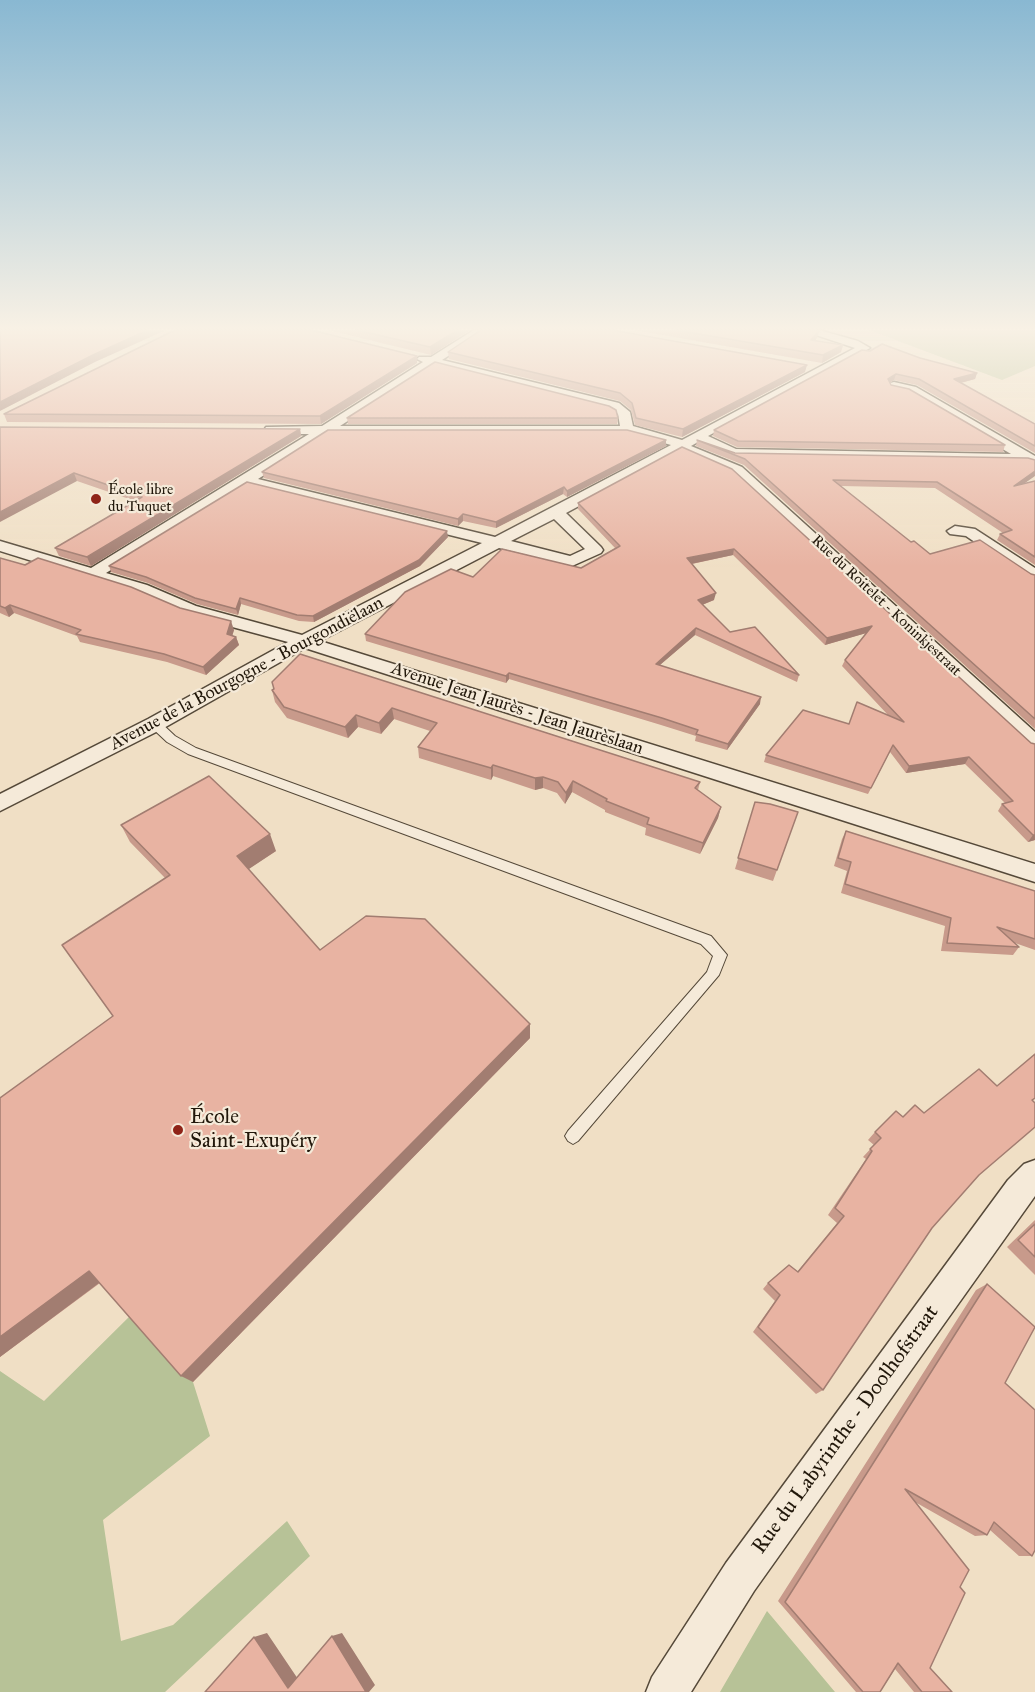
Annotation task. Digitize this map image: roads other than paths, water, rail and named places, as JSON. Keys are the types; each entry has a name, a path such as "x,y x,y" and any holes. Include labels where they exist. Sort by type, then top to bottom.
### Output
{"street":[{"path":"93,574 356,409"},
{"path":"619,409 624,412 627,430"},
{"name":"Avenue de la Bourgogne - Bourgondiëlaan","path":"0,803 155,724 262,663 493,543 556,513 747,409"},
{"path":"945,409 1032,460"},
{"name":"Rue du Roitelet - Koninkjestraat","path":"257,430 627,430 689,440 687,450 735,461 1035,743"},
{"path":"735,461 1032,460"},
{"path":"246,480 572,561 594,550 556,513"},
{"path":"955,531 970,532 1035,575"},
{"name":"Avenue Jean Jaurès - Jean Jaurèslaan","path":"0,546 141,589 190,610 304,642 1035,873"},
{"name":"Rue du Labyrinthe - Doolhofstraat","path":"667,1692 740,1577 1019,1191 1035,1175"}],"lane":[{"path":"155,724 171,739 192,751 706,940 720,955 712,975 573,1136"}],"place":[{"name":"École libre du Tuquet","path":"96,499"},
{"name":"École Saint-Exupéry","path":"178,1130"}]}
